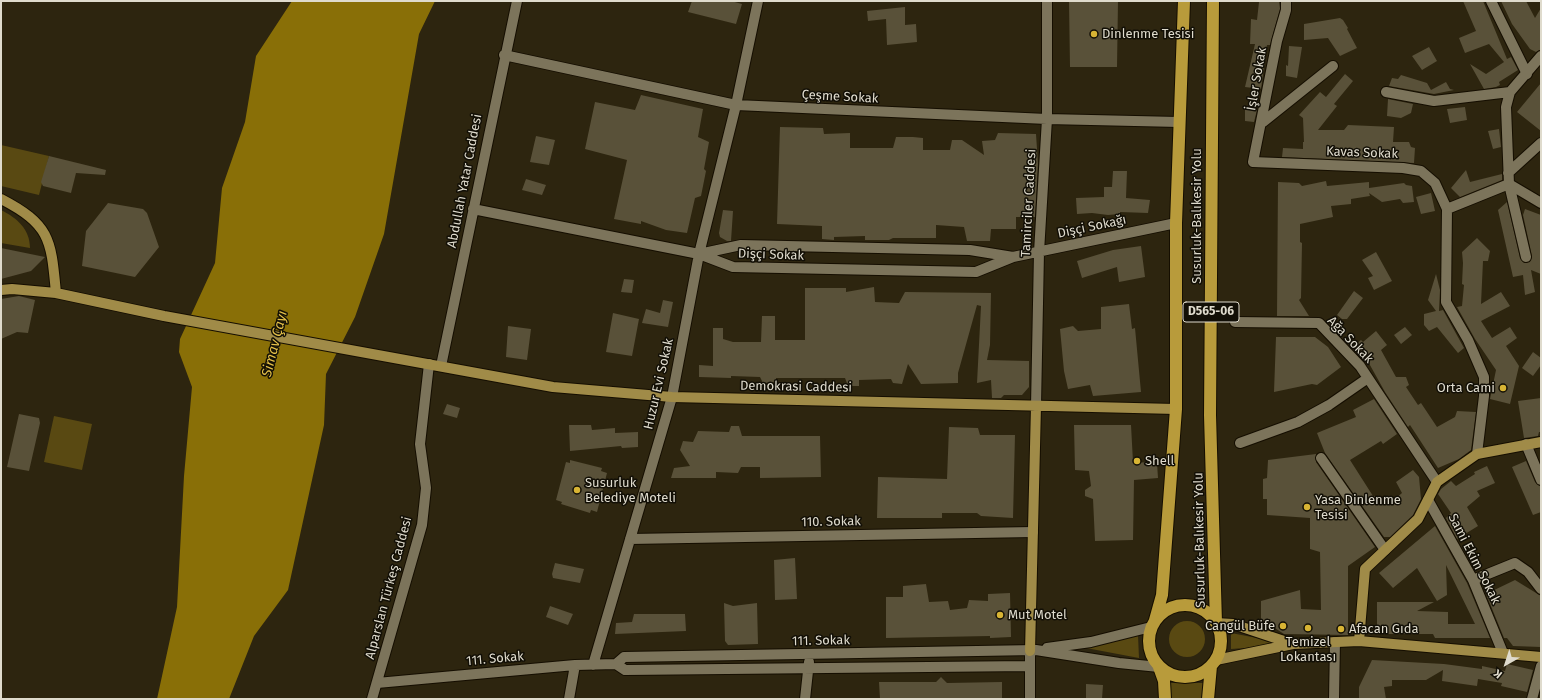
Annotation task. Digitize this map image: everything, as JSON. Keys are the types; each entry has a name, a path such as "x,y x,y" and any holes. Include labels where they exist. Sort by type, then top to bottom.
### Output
{"highway":[{"name":"Susurluk-Balıkesir Yolu","path":"1165,699 1164,681 1159,667 1149,648 1149,638 1162,596 1176,409 1176,223 1184,1"},
{"name":"Susurluk-Balıkesir Yolu","path":"1208,699 1214,663 1221,641 1216,623 1210,415 1212,1"},
{"name":"Susurluk-Balıkesir Yolu","path":"1153,624 1170,608 1182,605 1194,606 1205,611 1216,623"},
{"path":"1159,667 1173,675 1183,677 1193,676 1203,672 1214,663"}],"main road":[{"path":"1,199 29,216 45,233 52,253 56,293"},
{"name":"Demokrasi Caddesi","path":"1,290 12,289 56,293 164,316 553,387 672,397 1176,409"},
{"path":"1033,650 1033,532 1036,406"},
{"path":"1359,641 1365,569 1418,519 1436,482 1477,454 1541,442"},
{"path":"1216,623 1234,624 1293,644"},
{"path":"1214,663 1293,644 1359,641 1541,657"}],"street":[{"name":"Abdullah Yatar Caddesi","path":"441,366 504,55 517,1"},
{"name":"Huzur Evi Sokak","path":"593,665 672,397 699,254 736,105 758,1"},
{"name":"Tamirciler Caddesi","path":"1036,406 1039,252 1047,119 1047,1"},
{"name":"İşler Sokak","path":"1254,162 1263,122 1277,41 1286,10 1286,1"},
{"path":"1491,1 1527,74"},
{"name":"Çeşme Sokak","path":"504,55 736,105 1047,119 1179,122"},
{"path":"1526,257 1509,184 1506,107 1510,92 1541,56"},
{"path":"1263,122 1333,66"},
{"path":"1386,92 1434,101 1510,92"},
{"path":"1508,173 1541,143"},
{"name":"Kavas Sokak","path":"1254,162 1403,168 1421,171 1435,183 1447,209"},
{"path":"1477,454 1484,396 1484,377 1468,340 1446,302 1447,209 1509,184"},
{"path":"1509,184 1541,203"},
{"path":"473,209 699,254"},
{"name":"Dişçi Sokağı","path":"1013,256 1039,252 1176,223"},
{"name":"Dişçi Sokak","path":"699,254 742,245 970,250 1013,256"},
{"name":"Dişçi Sokak","path":"699,254 733,267 976,272 1013,256"},
{"name":"Ağa Sokak","path":"1235,322 1319,323 1360,366 1436,482"},
{"name":"Alparslan Türkeş Caddesi","path":"372,699 422,525 426,488 420,444 429,364"},
{"path":"1240,443 1298,422 1329,404 1368,378"},
{"path":"1526,444 1541,480"},
{"path":"1321,458 1385,550"},
{"name":"Sami Ekim Sokak","path":"1428,500 1473,580 1503,653"},
{"name":"110. Sokak","path":"630,539 1033,532"},
{"path":"1473,580 1515,563 1528,572 1541,589"},
{"path":"1033,650 1091,642 1153,624"},
{"path":"1334,699 1335,642"},
{"path":"1030,699 1030,666 1033,650"},
{"path":"1033,650 1119,663 1159,667"},
{"name":"111. Sokak","path":"616,664 624,657 1033,650"},
{"path":"805,699 809,654"},
{"name":"111. Sokak","path":"377,683 575,665 616,664 625,670 1030,666"},
{"path":"570,699 575,665"},
{"path":"1532,699 1541,666"}],"shaded area":[{"path":"1,145 49,156 39,195 1,186"},
{"path":"1,210 22,225 28,235 30,248 1,243"},
{"path":"54,416 92,424 82,470 44,462"},
{"path":"1191,621 1200,626 1204,632 1204,646 1200,652 1191,657 1183,657 1174,652 1170,646 1169,635 1174,626 1180,622"},
{"path":"1231,633 1273,641 1275,643 1273,646 1231,649"},
{"path":"1138,635 1139,658 1086,648"},
{"path":"1170,683 1205,683 1203,699 1170,699"}],"water":[{"name":"Simav Çayı","path":"292,1 435,1 419,34 384,234 355,317 326,374 324,425 288,590 254,636 229,699 157,699 177,607 184,476 192,387 179,352 180,339 215,263 222,188 245,122 256,56"}],"building":[{"path":"692,1 731,1 742,4 736,24 688,12"},
{"name":"Dinlenme Tesisi","path":"1069,1 1118,1 1117,67 1070,67"},
{"path":"1279,1 1280,9 1270,45 1267,45 1261,89 1245,87 1255,44 1250,44 1251,19 1257,20 1259,2"},
{"path":"1463,1 1483,1 1507,59 1511,57 1518,70 1499,82 1500,85 1496,87 1484,89 1470,64 1486,74 1504,62 1489,44 1465,53 1459,38 1476,31"},
{"path":"1501,1 1526,1 1535,18 1541,8 1540,50 1536,52 1530,49 1512,24"},
{"path":"905,7 905,25 916,24 917,42 887,45 886,19 868,21 867,11"},
{"path":"1340,18 1348,28 1347,29 1357,48 1340,56 1328,38 1304,40 1304,24"},
{"path":"1289,46 1302,47 1297,78 1286,76"},
{"path":"1429,47 1437,61 1422,70 1412,56"},
{"path":"1345,74 1353,81 1334,104 1337,106 1318,130 1344,130 1348,125 1394,127 1393,142 1409,142 1411,147 1415,148 1414,163 1282,157 1283,148 1303,149 1303,118 1299,115 1320,92 1326,97"},
{"path":"1401,75 1427,83 1431,90 1446,82 1450,89 1454,90 1434,94 1389,86 1392,78 1398,79"},
{"path":"1541,83 1541,131 1517,112"},
{"path":"641,95 703,109 698,137 709,142 704,169 706,171 701,196 695,198 687,233 666,230 641,221 641,224 614,219 627,160 585,149 595,102 635,110"},
{"path":"1388,99 1413,104 1411,113 1401,118 1387,116"},
{"path":"1465,107 1467,120 1450,123 1447,109"},
{"path":"1245,110 1257,110 1254,122 1245,121"},
{"path":"780,127 823,128 824,134 850,133 850,148 893,148 896,137 913,137 923,138 923,150 950,150 952,140 962,140 984,155 982,141 995,140 998,133 1036,134 1038,164 1035,217 1016,217 1016,229 991,229 990,241 967,241 964,227 936,225 936,238 893,238 889,240 865,240 865,236 834,237 834,240 822,239 822,226 777,224"},
{"path":"1499,129 1501,147 1493,149 1488,131"},
{"path":"536,136 555,140 549,165 530,162"},
{"path":"49,156 106,170 105,175 76,173 71,193 43,186 41,182"},
{"path":"1466,170 1470,182 1502,174 1502,180 1460,197 1451,188"},
{"path":"1113,171 1127,171 1126,198 1150,200 1148,213 1120,212 1120,214 1108,215 1092,213 1077,214 1076,198 1104,197 1104,187 1112,187"},
{"path":"526,179 546,185 542,195 522,190"},
{"path":"1326,181 1327,186 1369,182 1369,188 1404,183 1412,186 1414,202 1403,203 1400,199 1382,202 1369,193 1370,196 1351,199 1351,204 1331,206 1333,217 1300,224 1300,242 1302,243 1301,298 1299,300 1309,316 1277,316 1278,182 1299,183 1302,186"},
{"path":"1431,193 1435,211 1421,214 1416,197"},
{"path":"1507,202 1520,258 1524,263 1530,262 1532,256 1523,215 1525,209 1541,215 1541,274 1531,270 1535,292 1525,295 1523,275 1513,277 1498,210"},
{"path":"108,203 143,209 147,213 159,247 135,277 82,266 86,231"},
{"path":"723,210 733,211 731,241 727,241 720,237 719,233"},
{"path":"1477,238 1490,251 1488,261 1483,261 1481,304 1501,292 1510,306 1481,321 1492,338 1510,327 1517,338 1506,346 1519,366 1510,404 1490,399 1496,370 1475,339 1457,307 1462,306 1464,285 1462,284 1462,252"},
{"path":"1141,246 1145,277 1119,282 1117,267 1082,278 1077,261 1113,250"},
{"path":"1,248 45,257 31,271 1,279"},
{"path":"1376,252 1392,281 1374,290 1368,278 1373,276 1362,260"},
{"path":"1436,274 1440,290 1439,311 1443,310 1464,348 1458,353 1437,327 1429,331 1424,325 1424,314 1436,311 1428,300"},
{"path":"624,279 634,280 632,293 621,292"},
{"path":"874,287 875,302 899,303 905,292 991,293 990,345 987,360 1029,361 1029,387 1022,395 1004,395 1001,398 992,398 991,380 977,383 981,306 977,305 958,373 958,383 921,384 908,364 902,384 893,383 891,379 859,380 859,386 848,386 845,378 776,378 776,382 763,383 760,377 699,377 699,365 713,366 713,328 723,328 723,339 733,342 761,342 762,316 775,316 775,340 805,340 805,288 846,288 846,292"},
{"path":"1354,291 1363,298 1347,319 1342,319 1337,315"},
{"path":"19,296 35,300 28,333 17,332 1,339 1,299"},
{"path":"663,300 673,302 668,327 642,323 646,309 660,313"},
{"path":"1129,304 1132,329 1135,328 1141,392 1093,396 1090,385 1068,389 1064,371 1060,329 1073,326 1078,331 1101,329 1101,307"},
{"path":"613,313 639,319 632,356 606,352"},
{"path":"508,326 531,329 527,360 506,357"},
{"path":"1405,327 1412,335 1401,344 1394,335"},
{"path":"1376,331 1387,345 1381,350 1396,377 1406,377 1409,385 1406,387 1418,405 1421,403 1437,427 1455,417 1457,411 1476,412 1471,450 1459,459 1438,468 1410,425 1408,427 1385,392 1366,358 1363,360 1352,348 1361,340 1363,342"},
{"path":"1276,337 1315,337 1328,347 1341,367 1317,385 1312,384 1274,392"},
{"path":"1533,352 1541,358 1541,365 1533,376 1522,368"},
{"path":"1541,398 1541,432 1539,432 1538,436 1524,438 1518,401"},
{"path":"1374,399 1397,434 1383,444 1381,441 1350,460 1373,496 1379,496 1388,505 1402,493 1396,482 1413,470 1419,477 1421,499 1413,515 1390,537 1384,537 1325,453 1317,433 1356,417 1353,410"},
{"path":"447,404 460,408 457,418 443,414"},
{"path":"19,414 39,418 40,423 29,471 7,467"},
{"path":"569,425 591,425 592,430 615,428 615,433 638,432 638,447 622,448 621,446 570,451"},
{"path":"1074,425 1131,425 1133,462 1157,463 1158,478 1134,480 1133,540 1095,541 1093,499 1085,496 1085,490 1091,486 1089,471 1075,470"},
{"path":"731,426 739,426 742,436 820,436 821,477 760,478 760,467 741,467 738,473 716,472 716,478 671,478 674,468 690,466 680,450 683,441 693,442 698,431 729,432"},
{"path":"949,427 978,428 980,435 1015,435 1013,518 981,516 977,513 942,513 942,518 877,518 878,477 947,479"},
{"path":"1316,454 1316,462 1375,547 1348,566 1348,635 1284,634 1261,619 1261,601 1300,590 1301,609 1321,610 1320,552 1310,549 1310,518 1267,515 1267,499 1263,499 1263,479 1267,478 1268,460"},
{"name":"Susurluk Belediye Moteli","path":"570,460 602,468 601,471 607,473 597,512 591,510 590,513 561,504 562,502 556,500 566,462 570,463"},
{"path":"1526,461 1535,482 1541,487 1541,512 1533,515 1512,467"},
{"path":"1487,466 1495,483 1477,491 1480,496 1467,507 1478,526 1457,539 1446,518 1451,513 1438,494 1441,489 1451,481 1456,486 1475,474 1474,472"},
{"path":"1435,526 1467,583 1490,638 1435,638 1433,634 1377,634 1377,602 1434,602 1417,611 1448,612 1448,624 1475,624 1446,565 1447,595 1437,601 1417,568 1393,588 1379,573"},
{"path":"795,558 797,599 775,600 774,560"},
{"path":"555,563 584,569 580,583 553,578 552,574"},
{"path":"1515,580 1541,596 1541,647 1513,646 1507,638 1504,638 1486,594"},
{"path":"926,584 929,602 948,601 950,610 967,608 969,600 988,601 988,594 1010,593 1011,637 886,638 886,597 903,597 903,586"},
{"path":"724,603 733,606 757,603 758,644 728,645 725,641"},
{"path":"550,606 573,614 568,625 546,617"},
{"path":"634,614 685,614 686,631 615,634 616,623 632,622"},
{"path":"1372,660 1444,664 1482,669 1482,666 1505,671 1507,664 1533,670 1527,692 1501,686 1502,683 1478,679 1477,686 1442,681 1443,670 1426,680 1392,680 1392,686 1384,687 1386,699 1359,699 1359,687"},
{"path":"941,677 947,683 1002,682 1002,699 880,699 879,682 936,682"},
{"path":"1086,684 1103,685 1102,699 1086,699"}],"place":[{"name":"Dinlenme Tesisi","path":"1094,34"},
{"name":"Orta Cami","path":"1503,388"},
{"name":"Shell","path":"1137,461"},
{"name":"Susurluk Belediye Moteli","path":"577,490"},
{"name":"Yasa Dinlenme Tesisi","path":"1307,507"},
{"name":"Mut Motel","path":"1000,615"},
{"name":"Cangül Büfe","path":"1283,626"},
{"name":"Temizel Lokantası","path":"1308,628"},
{"name":"Afacan Gıda","path":"1341,629"}]}
